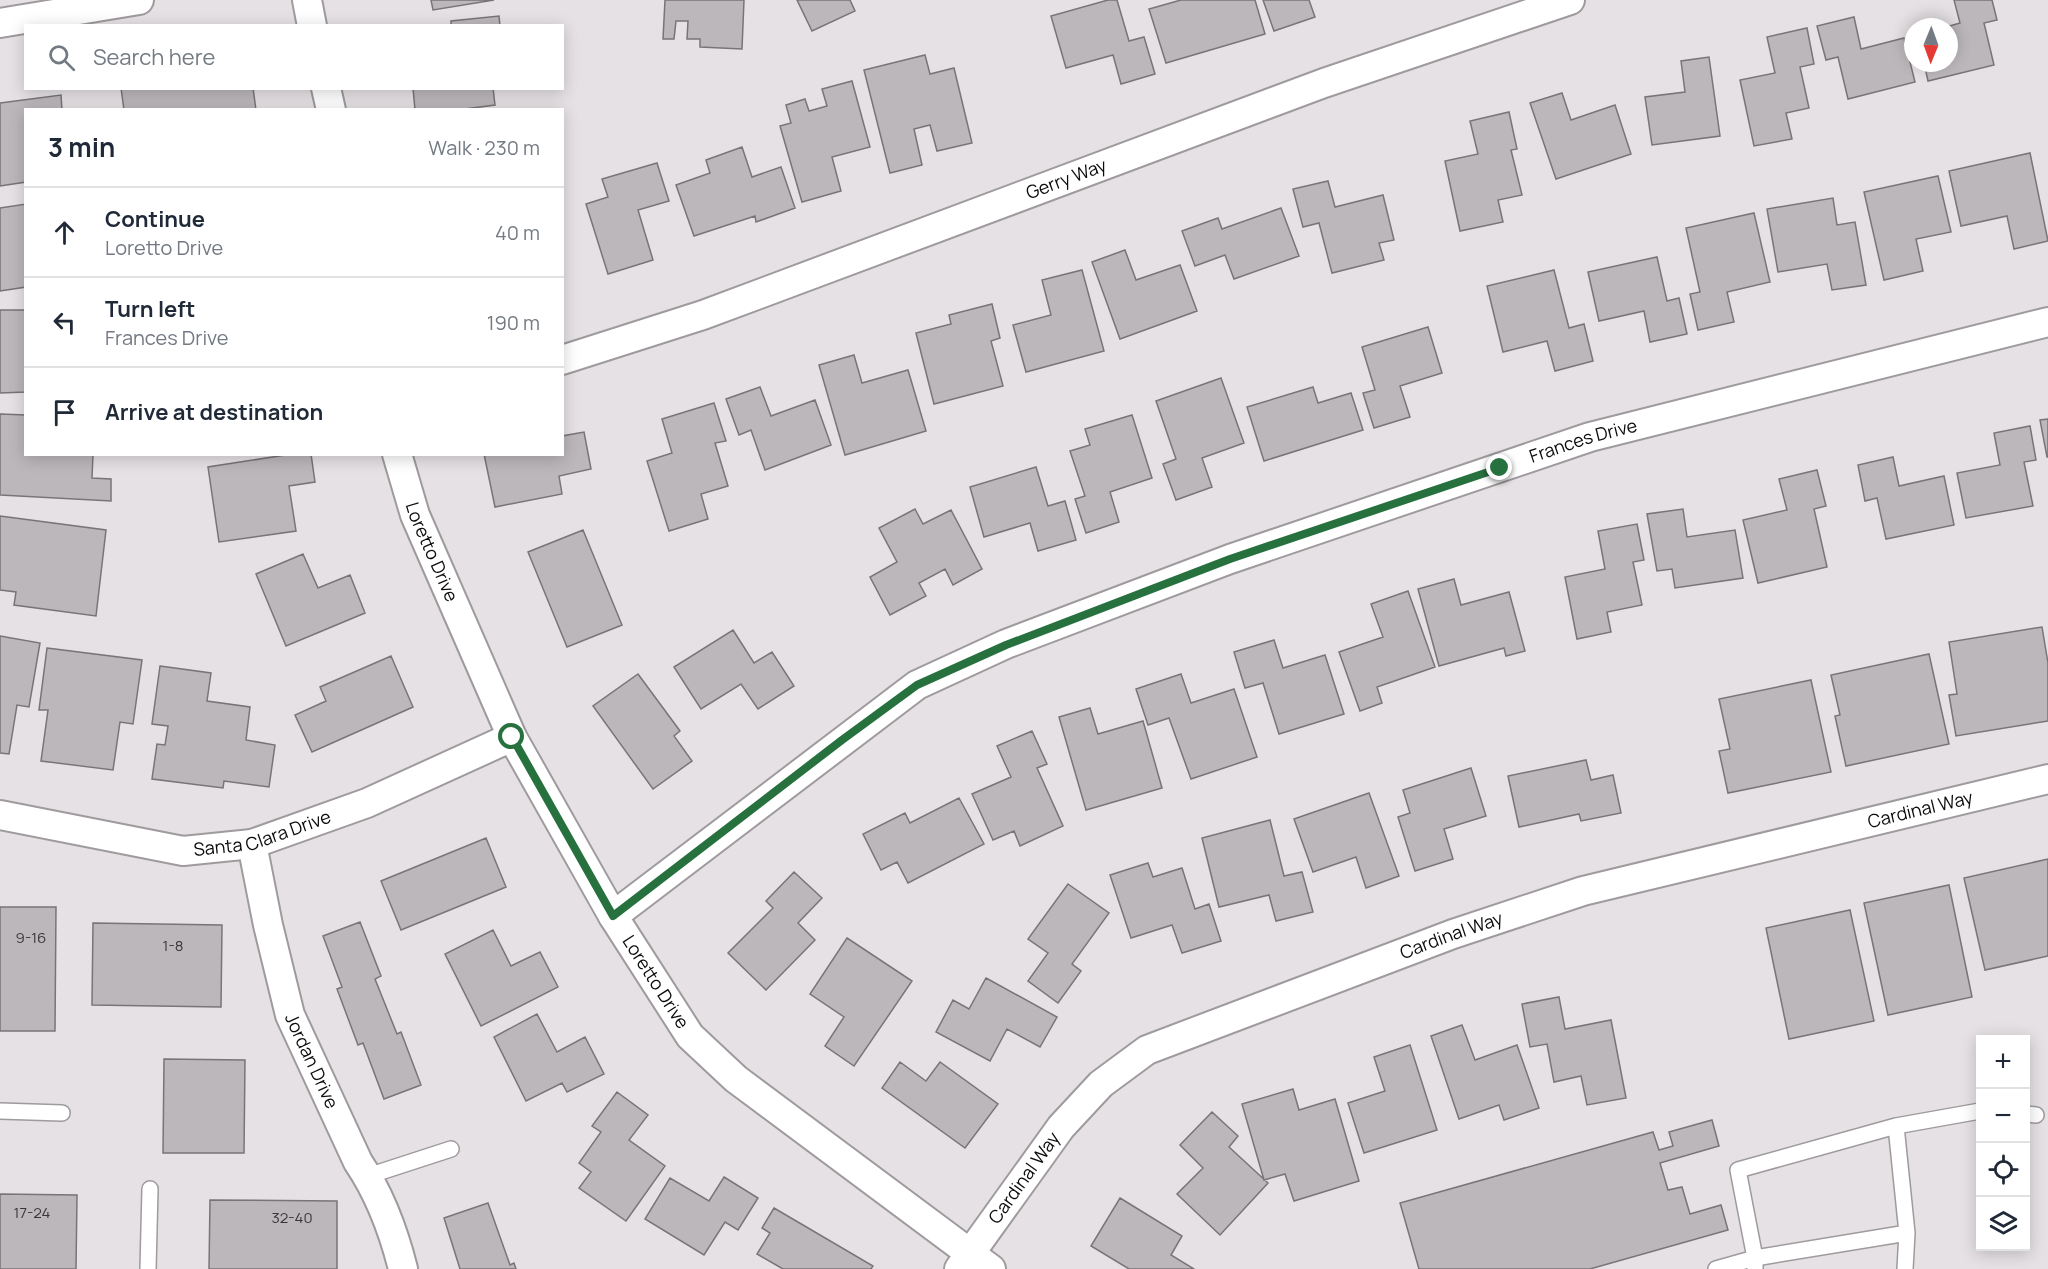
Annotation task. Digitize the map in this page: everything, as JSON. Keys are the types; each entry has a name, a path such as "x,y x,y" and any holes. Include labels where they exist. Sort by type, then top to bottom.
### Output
{"street":[{"path":"0,23 139,0"},
{"path":"307,0 312,24"},
{"name":"Gerry Way","path":"564,359 703,315 1334,80 1570,0"},
{"path":"326,90 331,108"},
{"name":"Frances Drive","path":"613,916 917,685 1006,645 1230,559 1590,437 2048,322"},
{"name":"Loretto Drive","path":"398,456 415,516 512,737 613,916 690,1036 736,1078 973,1264"},
{"name":"Santa Clara Drive","path":"0,815 183,851 252,844 367,803 512,737"},
{"name":"Cardinal Way","path":"973,1264 1061,1127 1101,1084 1148,1050 1453,934 1583,891 2048,779"},
{"name":"Jordan Drive","path":"252,844 268,925 290,1015 358,1162 368,1176 397,1244 403,1269"}],"lane":[{"path":"0,1111 62,1113"},
{"path":"1755,1264 1738,1170 1896,1126 1976,1112"},
{"path":"1896,1126 1907,1233 1905,1269"},
{"path":"368,1176 451,1149"},
{"path":"148,1269 150,1189"},
{"path":"1716,1269 1755,1264 1907,1233"}],"building":[{"path":"431,0 494,0 433,10"},
{"path":"665,0 744,0 742,49 700,47 700,39 687,39 688,21 676,21 674,39 663,39"},
{"path":"797,0 850,0 855,11 812,31"},
{"path":"1108,0 1117,0 1129,41 1144,37 1155,74 1121,84 1113,55 1066,68 1051,16"},
{"path":"1181,0 1255,0 1265,34 1166,63 1149,9"},
{"path":"1263,0 1309,0 1315,17 1274,31"},
{"path":"1954,0 1992,0 1997,20 1984,23 1994,65 1928,81 1926,72 1958,72 1958,24 1960,23"},
{"path":"499,16 500,24 451,24 451,21"},
{"path":"1854,17 1861,49 1904,38 1904,72 1912,72 1915,82 1848,99 1838,57 1826,60 1817,26"},
{"path":"1807,28 1814,64 1800,67 1809,108 1786,113 1792,139 1754,146 1740,80 1775,73 1767,37"},
{"path":"925,55 930,74 954,68 972,143 937,151 930,125 914,129 922,165 890,173 864,70"},
{"path":"1709,57 1720,136 1652,145 1645,97 1685,92 1681,61"},
{"path":"852,81 870,147 832,157 841,191 802,202 780,126 791,123 786,105 805,99 809,111 827,106 822,89"},
{"path":"121,90 253,90 256,108 124,108"},
{"path":"413,90 493,90 495,105 472,108 415,108"},
{"path":"1562,93 1571,120 1615,105 1631,154 1556,179 1530,103"},
{"path":"61,95 62,108 24,108 24,182 0,186 0,103"},
{"path":"1509,112 1517,149 1511,150 1522,195 1498,200 1503,222 1460,231 1445,161 1478,154 1470,121"},
{"path":"742,147 752,177 781,167 795,208 756,222 755,216 694,236 676,185 710,173 706,160"},
{"path":"2030,153 2048,241 2014,249 2007,216 1961,226 1949,171"},
{"path":"657,163 669,201 638,210 653,260 608,274 586,204 608,197 602,179"},
{"path":"1938,176 1951,232 1916,239 1923,271 1884,280 1864,192"},
{"path":"1328,181 1335,207 1383,195 1394,240 1379,243 1384,260 1332,273 1319,223 1303,227 1293,189"},
{"path":"1833,198 1837,225 1855,222 1866,285 1832,290 1827,264 1778,272 1767,209"},
{"path":"24,204 24,287 0,291 0,208"},
{"path":"1281,208 1299,256 1234,279 1225,255 1195,266 1182,231 1218,218 1222,229"},
{"path":"1754,213 1770,282 1727,292 1734,322 1698,330 1690,294 1700,292 1686,228"},
{"path":"1125,250 1136,280 1180,265 1197,311 1120,339 1092,262"},
{"path":"1657,257 1667,301 1679,298 1687,334 1650,342 1644,311 1599,321 1588,272"},
{"path":"1082,270 1104,351 1026,372 1013,325 1051,315 1042,280"},
{"path":"1554,270 1569,328 1584,324 1593,361 1555,371 1547,341 1503,352 1487,286"},
{"path":"992,304 1000,338 991,341 1003,386 934,404 916,333 951,324 949,315"},
{"path":"0,310 24,310 24,392 0,393"},
{"path":"1428,327 1442,373 1400,386 1410,417 1374,428 1363,393 1375,390 1362,347"},
{"path":"854,355 862,383 908,370 926,431 845,455 819,365"},
{"path":"1221,378 1244,443 1202,458 1212,487 1176,500 1163,464 1176,459 1156,401"},
{"path":"760,387 771,416 815,400 831,445 765,470 751,430 739,435 726,399"},
{"path":"1313,387 1318,403 1351,393 1363,430 1264,461 1247,407"},
{"path":"714,403 726,441 715,443 728,486 701,494 708,519 669,531 647,461 672,453 662,419"},
{"path":"0,414 24,415 24,456 93,456 92,478 111,479 111,501 0,495"},
{"path":"1132,415 1152,478 1110,492 1119,522 1086,533 1075,499 1085,496 1070,451 1090,445 1085,429"},
{"path":"2048,419 2048,457 2047,457 2040,420"},
{"path":"2030,426 2036,460 2024,462 2033,506 1966,518 1957,473 2000,465 1994,433"},
{"path":"584,432 591,469 559,476 562,494 495,507 484,456 564,456 564,436"},
{"path":"279,456 311,456 315,482 289,486 296,531 219,542 208,467"},
{"path":"1893,457 1899,486 1944,476 1954,525 1886,539 1877,498 1865,501 1858,465"},
{"path":"1036,467 1048,506 1065,501 1076,540 1038,551 1030,523 984,537 970,487"},
{"path":"1817,470 1826,506 1814,509 1827,567 1758,583 1743,520 1787,510 1779,479"},
{"path":"915,509 923,524 951,510 982,569 953,585 945,569 919,583 926,596 890,615 870,577 897,562 879,528"},
{"path":"1683,509 1687,537 1735,530 1743,578 1675,588 1672,569 1657,571 1647,514"},
{"path":"0,516 106,530 96,616 14,605 16,592 0,590"},
{"path":"1637,524 1644,560 1633,562 1642,605 1607,612 1611,632 1577,639 1565,577 1605,569 1598,531"},
{"path":"583,530 622,625 567,647 528,552"},
{"path":"303,554 318,588 350,575 365,613 286,646 256,574"},
{"path":"1454,579 1461,605 1509,592 1525,651 1506,656 1504,648 1439,666 1418,589"},
{"path":"1408,591 1435,667 1377,687 1382,703 1360,711 1339,652 1383,637 1371,604"},
{"path":"2042,627 2048,663 2048,721 1956,736 1949,695 1957,694 1949,642"},
{"path":"733,630 754,663 772,652 794,686 758,709 741,684 701,709 674,667"},
{"path":"0,636 40,643 29,707 17,705 9,754 0,753"},
{"path":"1274,640 1283,668 1325,655 1344,714 1279,734 1263,683 1245,688 1234,652"},
{"path":"47,648 142,660 133,724 120,722 113,770 41,761 48,710 39,710"},
{"path":"1929,654 1949,744 1846,766 1835,716 1840,715 1831,675"},
{"path":"391,656 413,707 312,752 295,715 326,701 320,687"},
{"path":"160,666 211,673 207,701 250,707 246,740 275,745 269,787 224,781 223,788 152,779 157,744 165,745 168,726 152,724"},
{"path":"638,674 680,731 674,736 692,761 653,789 593,706"},
{"path":"1181,674 1191,703 1234,689 1257,757 1191,779 1169,718 1148,725 1136,689"},
{"path":"1811,680 1831,772 1728,793 1719,751 1730,749 1719,699"},
{"path":"1090,708 1098,734 1143,721 1162,788 1086,810 1059,717"},
{"path":"1032,731 1047,764 1037,768 1063,826 1020,846 1014,831 993,840 972,794 1011,777 997,746"},
{"path":"1586,760 1591,780 1613,775 1621,813 1581,821 1579,814 1519,827 1508,776"},
{"path":"1471,768 1486,816 1444,829 1453,859 1415,871 1398,817 1410,813 1403,790"},
{"path":"1369,793 1399,876 1366,888 1356,857 1313,872 1294,819"},
{"path":"959,798 984,844 908,883 897,862 881,870 863,834 905,813 910,823"},
{"path":"1270,820 1284,876 1302,872 1313,912 1276,921 1269,895 1219,907 1202,838"},
{"path":"486,838 506,887 401,930 381,881"},
{"path":"2048,859 2048,956 1985,970 1964,878"},
{"path":"1148,863 1153,877 1182,868 1195,909 1209,904 1221,941 1182,953 1172,925 1131,938 1110,875"},
{"path":"794,872 822,898 798,923 815,940 766,990 728,953 773,908 766,901"},
{"path":"1068,884 1109,913 1072,964 1081,971 1058,1003 1028,981 1048,953 1028,939"},
{"path":"1949,885 1972,997 1888,1015 1864,903"},
{"path":"0,907 56,907 55,1031 0,1031"},
{"path":"1850,910 1874,1021 1789,1039 1766,928"},
{"path":"360,922 381,976 375,979 397,1034 401,1032 421,1085 384,1099 363,1043 358,1045 337,989 342,987 323,936"},
{"path":"93,923 222,925 221,1007 92,1005"},
{"path":"493,930 511,966 540,952 558,987 481,1026 445,954"},
{"path":"847,938 912,981 854,1066 825,1046 844,1017 810,994"},
{"path":"986,978 1057,1017 1040,1047 1007,1029 990,1061 936,1032 953,1000 969,1009"},
{"path":"1559,997 1565,1029 1611,1020 1626,1098 1587,1105 1581,1076 1554,1082 1547,1044 1530,1047 1522,1004"},
{"path":"537,1014 557,1052 585,1037 604,1074 567,1092 562,1083 526,1101 494,1037"},
{"path":"1462,1025 1475,1060 1517,1045 1539,1108 1504,1120 1499,1105 1459,1119 1431,1036"},
{"path":"1410,1045 1437,1130 1364,1153 1348,1103 1385,1091 1374,1057"},
{"path":"164,1059 245,1060 244,1153 163,1153"},
{"path":"900,1062 926,1081 940,1062 998,1104 965,1148 882,1088"},
{"path":"1293,1089 1299,1110 1335,1099 1359,1181 1294,1201 1285,1174 1264,1180 1242,1104"},
{"path":"617,1092 648,1115 629,1140 665,1166 626,1221 579,1188 591,1172 579,1163 601,1132 592,1126"},
{"path":"1212,1112 1238,1136 1229,1147 1268,1183 1220,1235 1177,1194 1203,1168 1180,1145"},
{"path":"1712,1120 1719,1146 1660,1163 1668,1190 1682,1187 1690,1214 1721,1205 1728,1230 1590,1269 1419,1269 1400,1203 1653,1132 1659,1150 1673,1146 1669,1132"},
{"path":"724,1177 758,1198 738,1230 725,1222 704,1255 645,1219 670,1178 709,1201"},
{"path":"0,1194 77,1195 76,1269 0,1269"},
{"path":"1120,1198 1182,1236 1171,1255 1194,1269 1129,1269 1091,1246"},
{"path":"210,1200 337,1201 337,1269 209,1269"},
{"path":"488,1203 510,1265 514,1263 516,1269 460,1269 444,1218"},
{"path":"774,1208 873,1266 871,1269 783,1269 757,1254 770,1233 762,1228"}],"route":[{"path":"512,737 613,916 917,685 1006,645 1230,559 1500,468"}]}
